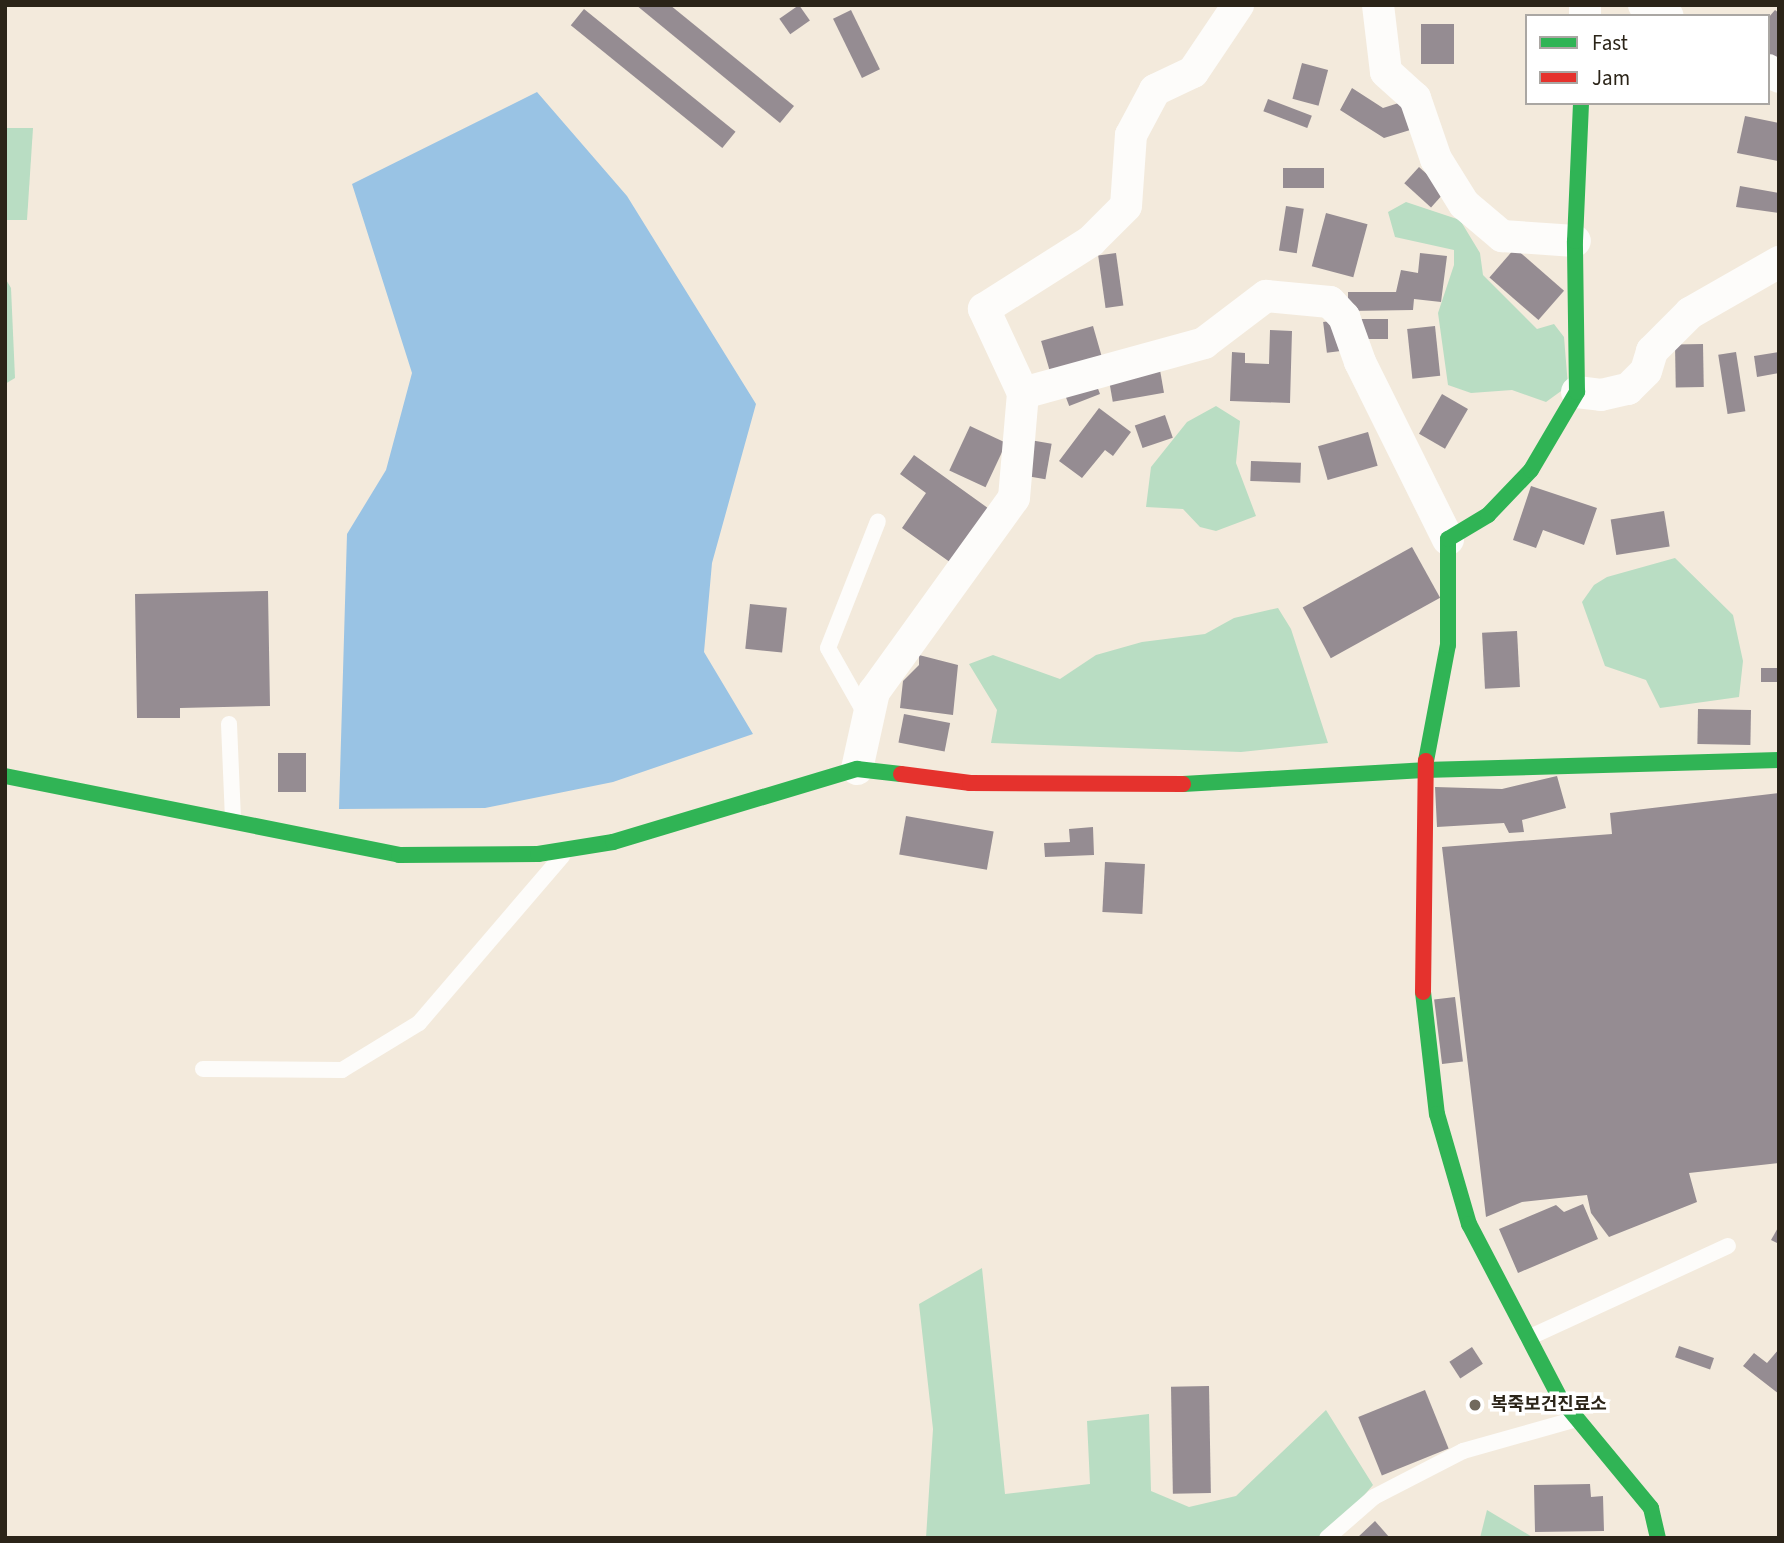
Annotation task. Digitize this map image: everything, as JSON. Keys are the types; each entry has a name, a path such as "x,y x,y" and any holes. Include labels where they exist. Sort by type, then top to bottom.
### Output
{"street":[{"path":"857,769 874,692 1014,498 1023,393 984,309 1091,241 1126,206 1131,135 1155,90 1193,72 1238,5"},
{"path":"1378,5 1387,72 1415,98 1436,159 1464,204 1502,236 1576,241"},
{"path":"1644,5 1664,14"},
{"path":"1448,539 1488,515 1531,470 1577,392 1576,241 1581,105"},
{"path":"1577,392 1601,395 1628,389 1646,371 1652,351 1690,313 1779,262"},
{"path":"1023,393 1204,343 1266,296 1330,302 1345,317 1360,362 1448,539 1448,645 1423,770 1423,1012 1437,1114 1469,1224 1528,1338 1560,1398 1651,1508 1658,1538"},
{"path":"5,776 399,855 538,854 613,842 857,769 970,783 1182,784 1423,770 1779,760"}],"lane":[{"path":"868,719 828,648 878,521"},
{"path":"229,724 233,821"},
{"path":"203,1069 342,1070 419,1023 568,849"},
{"path":"1528,1338 1728,1246"},
{"path":"1327,1538 1374,1497 1463,1451 1577,1419"}],"green space":[{"path":"5,128 33,128 27,220 5,220"},
{"path":"1406,202 1460,220 1480,253 1483,275 1537,329 1554,324 1564,337 1568,386 1546,402 1512,390 1471,393 1448,385 1438,313 1454,265 1454,250 1395,237 1388,212"},
{"path":"5,278 11,288 15,378 5,384"},
{"path":"1216,406 1240,421 1236,463 1256,516 1216,531 1200,527 1183,509 1146,507 1151,467 1187,422"},
{"path":"1675,558 1733,615 1743,661 1739,697 1660,708 1646,680 1605,666 1582,602 1594,585 1607,577"},
{"path":"1278,608 1291,629 1328,743 1241,752 991,743 997,710 969,664 993,655 1060,679 1096,655 1142,642 1205,634 1234,618"},
{"path":"982,1268 1005,1494 1090,1484 1087,1421 1149,1414 1151,1491 1189,1507 1236,1496 1326,1410 1373,1485 1327,1538 926,1538 933,1429 919,1304"},
{"path":"1487,1510 1534,1538 1480,1538"}],"water":[{"path":"537,92 627,196 756,404 712,563 704,652 753,734 613,782 485,808 339,809 347,534 386,470 412,373 352,184"}],"building":[{"path":"636,5 670,5 794,106 780,123"},
{"path":"799,5 810,21 790,34 779,19"},
{"path":"584,9 736,132 722,148 571,25"},
{"path":"851,10 880,69 862,78 833,19"},
{"path":"1775,10 1779,13 1779,66 1770,59 1770,16"},
{"path":"1421,24 1454,24 1454,64 1421,64"},
{"path":"1302,63 1328,70 1319,106 1292,99"},
{"path":"1352,88 1383,108 1408,100 1420,127 1384,138 1340,110"},
{"path":"1268,99 1312,116 1307,128 1263,111"},
{"path":"1745,116 1779,123 1778,161 1737,153"},
{"path":"1419,167 1446,191 1431,207 1404,183"},
{"path":"1283,168 1324,168 1324,188 1283,188"},
{"path":"1740,186 1779,193 1779,213 1736,207"},
{"path":"1286,206 1304,209 1297,253 1279,250"},
{"path":"1326,213 1368,224 1353,277 1312,266"},
{"path":"1515,248 1564,291 1538,320 1489,277"},
{"path":"1116,253 1123,305 1106,308 1098,256"},
{"path":"1420,253 1447,256 1441,302 1414,299 1413,310 1348,311 1348,292 1396,292 1401,270 1418,273"},
{"path":"1354,319 1388,319 1388,339 1354,339"},
{"path":"1339,320 1343,351 1327,353 1323,322"},
{"path":"1093,326 1102,358 1050,373 1041,341"},
{"path":"1435,326 1440,376 1412,379 1407,329"},
{"path":"1270,330 1292,331 1290,403 1230,401 1232,352 1245,353 1245,363 1269,364"},
{"path":"1675,344 1703,344 1704,387 1676,387"},
{"path":"1736,352 1745,411 1728,414 1718,355"},
{"path":"1779,352 1779,373 1757,377 1754,356"},
{"path":"1160,370 1164,393 1113,402 1109,379"},
{"path":"1095,381 1100,394 1069,406 1064,393"},
{"path":"1442,394 1468,409 1445,449 1419,434"},
{"path":"1099,408 1131,432 1113,456 1105,450 1082,478 1059,461"},
{"path":"1165,415 1173,438 1143,448 1135,425"},
{"path":"970,426 1006,443 986,487 949,470"},
{"path":"1368,432 1378,466 1328,480 1318,446"},
{"path":"1030,440 1052,444 1045,479 1024,475"},
{"path":"914,455 992,511 954,565 902,528 926,493 900,474"},
{"path":"1251,461 1301,463 1300,483 1250,481"},
{"path":"1531,486 1597,508 1584,545 1543,530 1536,548 1513,540"},
{"path":"1664,511 1670,547 1616,555 1611,519"},
{"path":"1412,547 1440,598 1331,658 1303,608"},
{"path":"268,591 270,706 180,708 180,718 137,718 135,594"},
{"path":"750,604 787,608 782,653 745,649"},
{"path":"1517,631 1520,687 1485,689 1482,633"},
{"path":"919,655 958,665 953,715 900,708 903,681 919,665"},
{"path":"1761,668 1779,668 1779,682 1761,682"},
{"path":"1698,709 1751,710 1750,745 1697,744"},
{"path":"904,714 950,723 945,751 898,742"},
{"path":"278,753 306,753 306,792 278,792"},
{"path":"1557,776 1566,808 1522,820 1524,832 1509,833 1504,823 1437,827 1435,787 1502,789"},
{"path":"1779,793 1779,1163 1689,1173 1697,1202 1609,1237 1591,1213 1587,1195 1522,1202 1486,1217 1442,847 1612,834 1610,813"},
{"path":"906,816 994,831 987,870 899,854"},
{"path":"1093,827 1094,855 1045,857 1044,843 1070,842 1069,829"},
{"path":"1105,862 1145,864 1142,914 1102,912"},
{"path":"1455,997 1463,1062 1442,1064 1434,1000"},
{"path":"1583,1204 1598,1239 1518,1273 1499,1229 1556,1205 1564,1212"},
{"path":"1779,1226 1779,1244 1771,1240"},
{"path":"1679,1346 1714,1358 1710,1369 1675,1357"},
{"path":"1472,1347 1483,1364 1460,1378 1449,1362"},
{"path":"1779,1349 1779,1394 1743,1366 1754,1353 1767,1363"},
{"path":"1209,1386 1211,1493 1173,1494 1171,1387"},
{"path":"1425,1390 1449,1448 1382,1475 1358,1417"},
{"path":"1590,1484 1591,1497 1603,1496 1604,1531 1535,1532 1534,1485"},
{"path":"1375,1521 1390,1538 1357,1538"}],"traffic: fast":[{"path":"1426,761 1448,645 1448,539 1488,515 1531,470 1577,392 1575,241 1581,105"},
{"path":"1183,784 1424,770 1779,760"},
{"path":"5,776 399,855 538,854 613,842 857,769 901,774"},
{"path":"1423,992 1437,1114 1469,1224 1560,1398 1651,1508 1658,1538"}],"traffic: jam":[{"path":"1423,992 1426,761"},
{"path":"901,774 970,783 1183,784"}],"place":[{"name":"복죽보건진료소","path":"1475,1405"}]}
